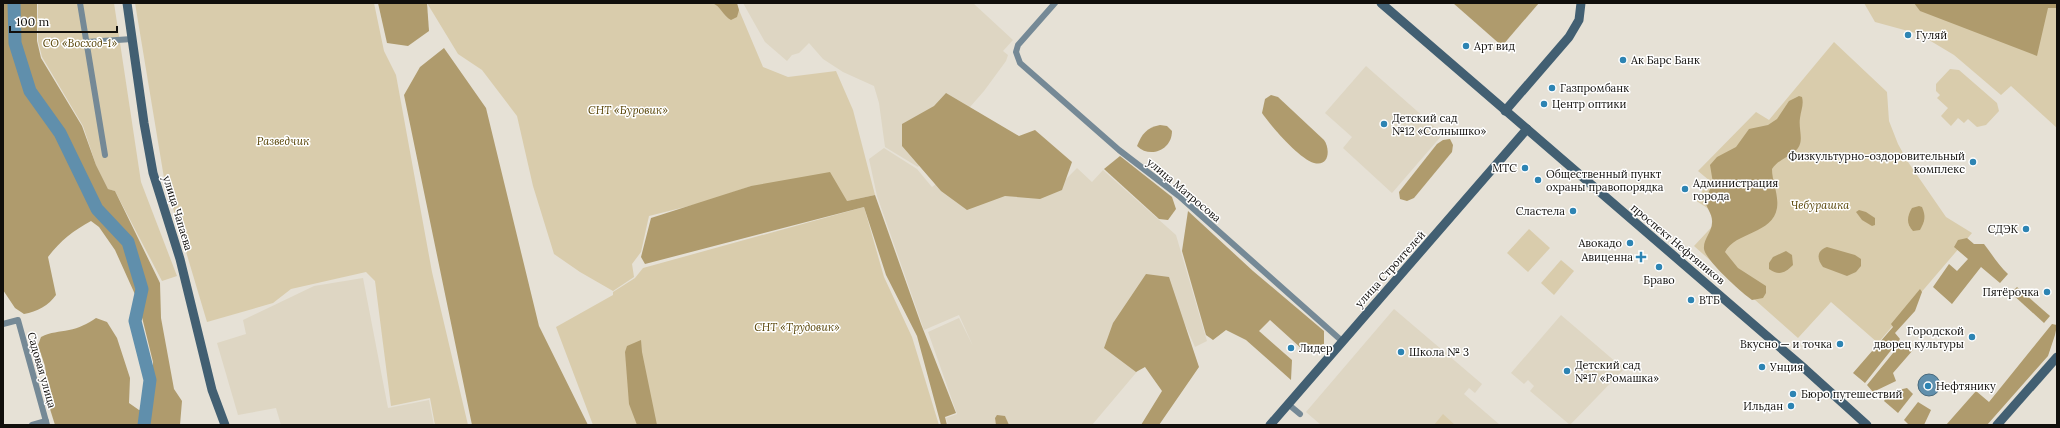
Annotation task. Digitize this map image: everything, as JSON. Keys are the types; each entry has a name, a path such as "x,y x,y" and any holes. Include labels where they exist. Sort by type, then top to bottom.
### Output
{"street":[{"path":"80,3 104,155"},
{"name":"улица Чапаева","path":"127,3 144,123 154,173 180,259 212,390 225,425"},
{"name":"улица Матросова","path":"1055,3 1018,45 1016,52 1020,63 1119,150 1179,196 1342,341"},
{"name":"проспект Нефтяников","path":"1381,3 1528,129 1866,425"},
{"path":"1505,110 1569,37 1578,20 1581,3"},
{"path":"86,42 132,39"},
{"name":"улица Строителей","path":"1270,425 1528,129"},
{"name":"Садовая улица","path":"3,324 18,320 46,423"},
{"path":"1997,425 2057,357"},
{"path":"1288,404 1300,414"},
{"path":"32,425 46,423"}],"shaded area":[{"path":"3,3 37,3 37,41 41,58 82,126 96,165 108,189 115,191 160,283 161,318 174,389 182,401 180,425 55,425 50,409 45,366 38,345 41,337 76,328 96,318 107,322 117,338 130,378 129,403 139,410 151,407 153,393 153,362 138,301 115,250 99,227 91,221 67,237 48,257 56,295 46,305 34,312 24,314 15,308 3,290"},
{"path":"378,3 427,3 429,31 408,46 387,43"},
{"path":"712,3 737,3 739,10 737,17 731,20 718,6"},
{"path":"743,3 973,3 1013,40 1003,51 1008,55 1006,61 984,91 957,119 918,167 885,147 879,103 874,86 843,72 823,59 809,43 799,53 792,55 787,61 765,42"},
{"path":"1453,3 1539,3 1502,46"},
{"path":"1914,3 2057,3 2057,8 2048,8 2037,56 1920,11"},
{"path":"444,48 486,108 539,326 588,425 472,425 404,95 420,67"},
{"name":"Детский сад №12 «Солнышко»","path":"1366,66 1443,134 1392,193 1343,148 1352,137 1325,113"},
{"path":"946,93 1019,136 1035,130 1072,162 1062,190 1040,199 1005,196 967,210 941,191 902,146 902,124 934,106"},
{"path":"1271,95 1278,97 1324,140 1328,152 1326,160 1319,163 1314,163 1308,160 1293,149 1266,119 1262,113 1265,99"},
{"path":"1799,96 1802,97 1803,103 1800,118 1800,145 1798,149 1780,161 1772,169 1777,203 1774,217 1769,223 1730,245 1725,252 1738,268 1766,286 1766,293 1763,298 1752,300 1717,269 1704,249 1705,242 1712,226 1712,220 1705,200 1713,183 1710,165 1717,157 1736,147 1749,129 1768,125 1777,119 1789,101"},
{"path":"1160,125 1167,126 1172,131 1171,138 1164,148 1154,152 1148,152 1137,146 1145,132"},
{"path":"1450,139 1453,145 1452,152 1414,198 1407,201 1400,199 1399,192 1437,144 1443,140"},
{"path":"884,148 917,169 932,187 944,178 1064,181 1077,168 1092,182 1103,170 1176,235 1207,341 1195,347 1178,309 1178,323 1092,425 948,425 946,418 957,414 928,332 959,318 973,346 959,315 924,330 877,196 869,159"},
{"path":"1120,156 1172,197 1176,209 1168,220 1159,219 1104,169"},
{"path":"830,172 847,201 875,195 921,324 956,413 945,417 947,425 941,425 917,336 886,275 864,207 645,264 641,257 651,218 751,186"},
{"path":"1919,206 1922,207 1923,210 1924,221 1920,230 1913,231 1909,226 1908,217 1912,208"},
{"path":"1859,210 1866,212 1875,218 1875,225 1872,226 1862,220 1856,212"},
{"path":"1188,211 1253,271 1324,331 1324,344 1302,349 1270,320 1259,331 1292,360 1291,380 1246,340 1226,330 1213,340 1206,335 1182,251"},
{"path":"1967,238 1974,244 1984,244 2004,271 2008,274 2000,283 1981,267 1952,304 1933,287 1949,264 1957,271 1968,259 1954,247 1958,240"},
{"path":"1827,247 1855,255 1861,259 1861,266 1856,272 1847,276 1823,267 1819,258 1819,253"},
{"path":"1786,251 1792,255 1793,265 1782,273 1769,269 1769,263 1773,257"},
{"path":"1146,274 1169,277 1199,367 1159,425 1141,425 1162,391 1145,367 1136,372 1104,348 1113,323"},
{"path":"363,278 388,408 429,400 434,425 281,425 276,408 238,415 217,343 246,334 243,320 314,286"},
{"path":"2017,287 2050,316 2044,323 2011,293"},
{"path":"1920,289 1922,292 1915,311 1895,333 1900,339 1865,383 1853,373 1893,327 1891,324"},
{"name":"Школа № 3","path":"1394,309 1482,384 1475,393 1469,388 1464,394 1500,425 1321,425 1306,412"},
{"name":"Детский сад №17 «Ромашка»","path":"1561,315 1624,369 1570,425 1530,391 1534,386 1528,380 1524,384 1511,373"},
{"path":"2052,324 2057,325 2048,356 1987,425 1946,425 1976,391 1989,402"},
{"path":"641,340 642,352 657,425 637,425 629,404 625,352 627,346"},
{"path":"1902,342 1913,350 1893,373 1896,381 1873,392 1867,385"},
{"path":"1907,388 1913,394 1898,413 1884,401 1890,392"},
{"path":"1918,402 1931,410 1924,425 1909,425 1904,420"},
{"path":"997,415 1005,416 1009,425 996,425 995,418"}],"green space":[{"name":"СО «Восход-1»","path":"38,3 114,3 141,182 177,276 162,281 115,191 108,189 96,165 83,126 42,57 38,41"},
{"name":"Разведчик","path":"135,3 374,3 384,51 396,75 432,272 468,425 435,425 430,398 391,406 375,281 366,272 291,289 273,303 207,322 164,178"},
{"name":"СНТ «Буровик»","path":"427,3 736,3 763,67 788,77 836,71 853,110 875,195 847,201 751,186 705,202 649,216 641,252 632,264 634,277 613,291 580,272 554,254 533,186 517,116 482,70 458,54"},
{"path":"1864,3 2057,3 2057,128 2011,86 2001,95 1954,55 1919,34 1875,22"},
{"name":"Чебурашка","path":"1834,42 1887,92 1889,121 1898,144 1908,162 1946,217 1972,233 1878,343 1831,302 1798,338 1694,246 1721,217 1695,200 1710,181 1698,171 1756,112 1769,120"},
{"path":"1950,69 1959,70 1997,103 1999,111 1986,125 1977,127 1968,119 1964,123 1958,118 1951,126 1941,116 1948,108 1937,98 1940,95 1936,91 1936,84"},
{"name":"СНТ «Трудовик»","path":"864,207 884,277 912,337 939,425 593,425 556,327 613,295 613,292 635,278 643,268"},
{"path":"1529,229 1550,248 1528,272 1507,253"},
{"path":"1561,260 1574,271 1554,295 1541,283"},
{"path":"1443,414 1455,425 1434,425"}],"water":[{"path":"1929,374 1937,377 1940,385 1937,393 1929,396 1921,393 1918,385 1921,377"}],"waterway":[{"path":"14,3 15,43 30,91 60,133 97,209 128,242 142,289 135,321 150,380 144,425"}],"place":[{"name":"Гуляй","path":"1908,35"},
{"name":"Арт вид","path":"1466,46"},
{"name":"Ак Барс Банк","path":"1623,60"},
{"name":"Газпромбанк","path":"1552,88"},
{"name":"Центр оптики","path":"1544,104"},
{"name":"Детский сад №12 «Солнышко»","path":"1384,124"},
{"name":"Физкультурно-оздоровительный комплекс","path":"1973,162"},
{"name":"МТС","path":"1525,168"},
{"name":"Общественный пункт охраны правопорядка","path":"1538,180"},
{"name":"Администрация города","path":"1685,189"},
{"name":"Сластела","path":"1573,211"},
{"name":"СДЭК","path":"2026,229"},
{"name":"Авокадо","path":"1630,243"},
{"name":"Авиценна","path":"1641,257"},
{"name":"Браво","path":"1659,267"},
{"name":"Пятёрочка","path":"2047,292"},
{"name":"ВТБ","path":"1691,300"},
{"name":"Городской дворец культуры","path":"1972,337"},
{"name":"Вкусно — и точка","path":"1840,344"},
{"name":"Лидер","path":"1291,348"},
{"name":"Школа № 3","path":"1401,352"},
{"name":"Унция","path":"1762,367"},
{"name":"Детский сад №17 «Ромашка»","path":"1567,371"},
{"name":"Нефтянику","path":"1928,386"},
{"name":"Бюро путешествий","path":"1793,394"},
{"name":"Ильдан","path":"1791,406"}]}
